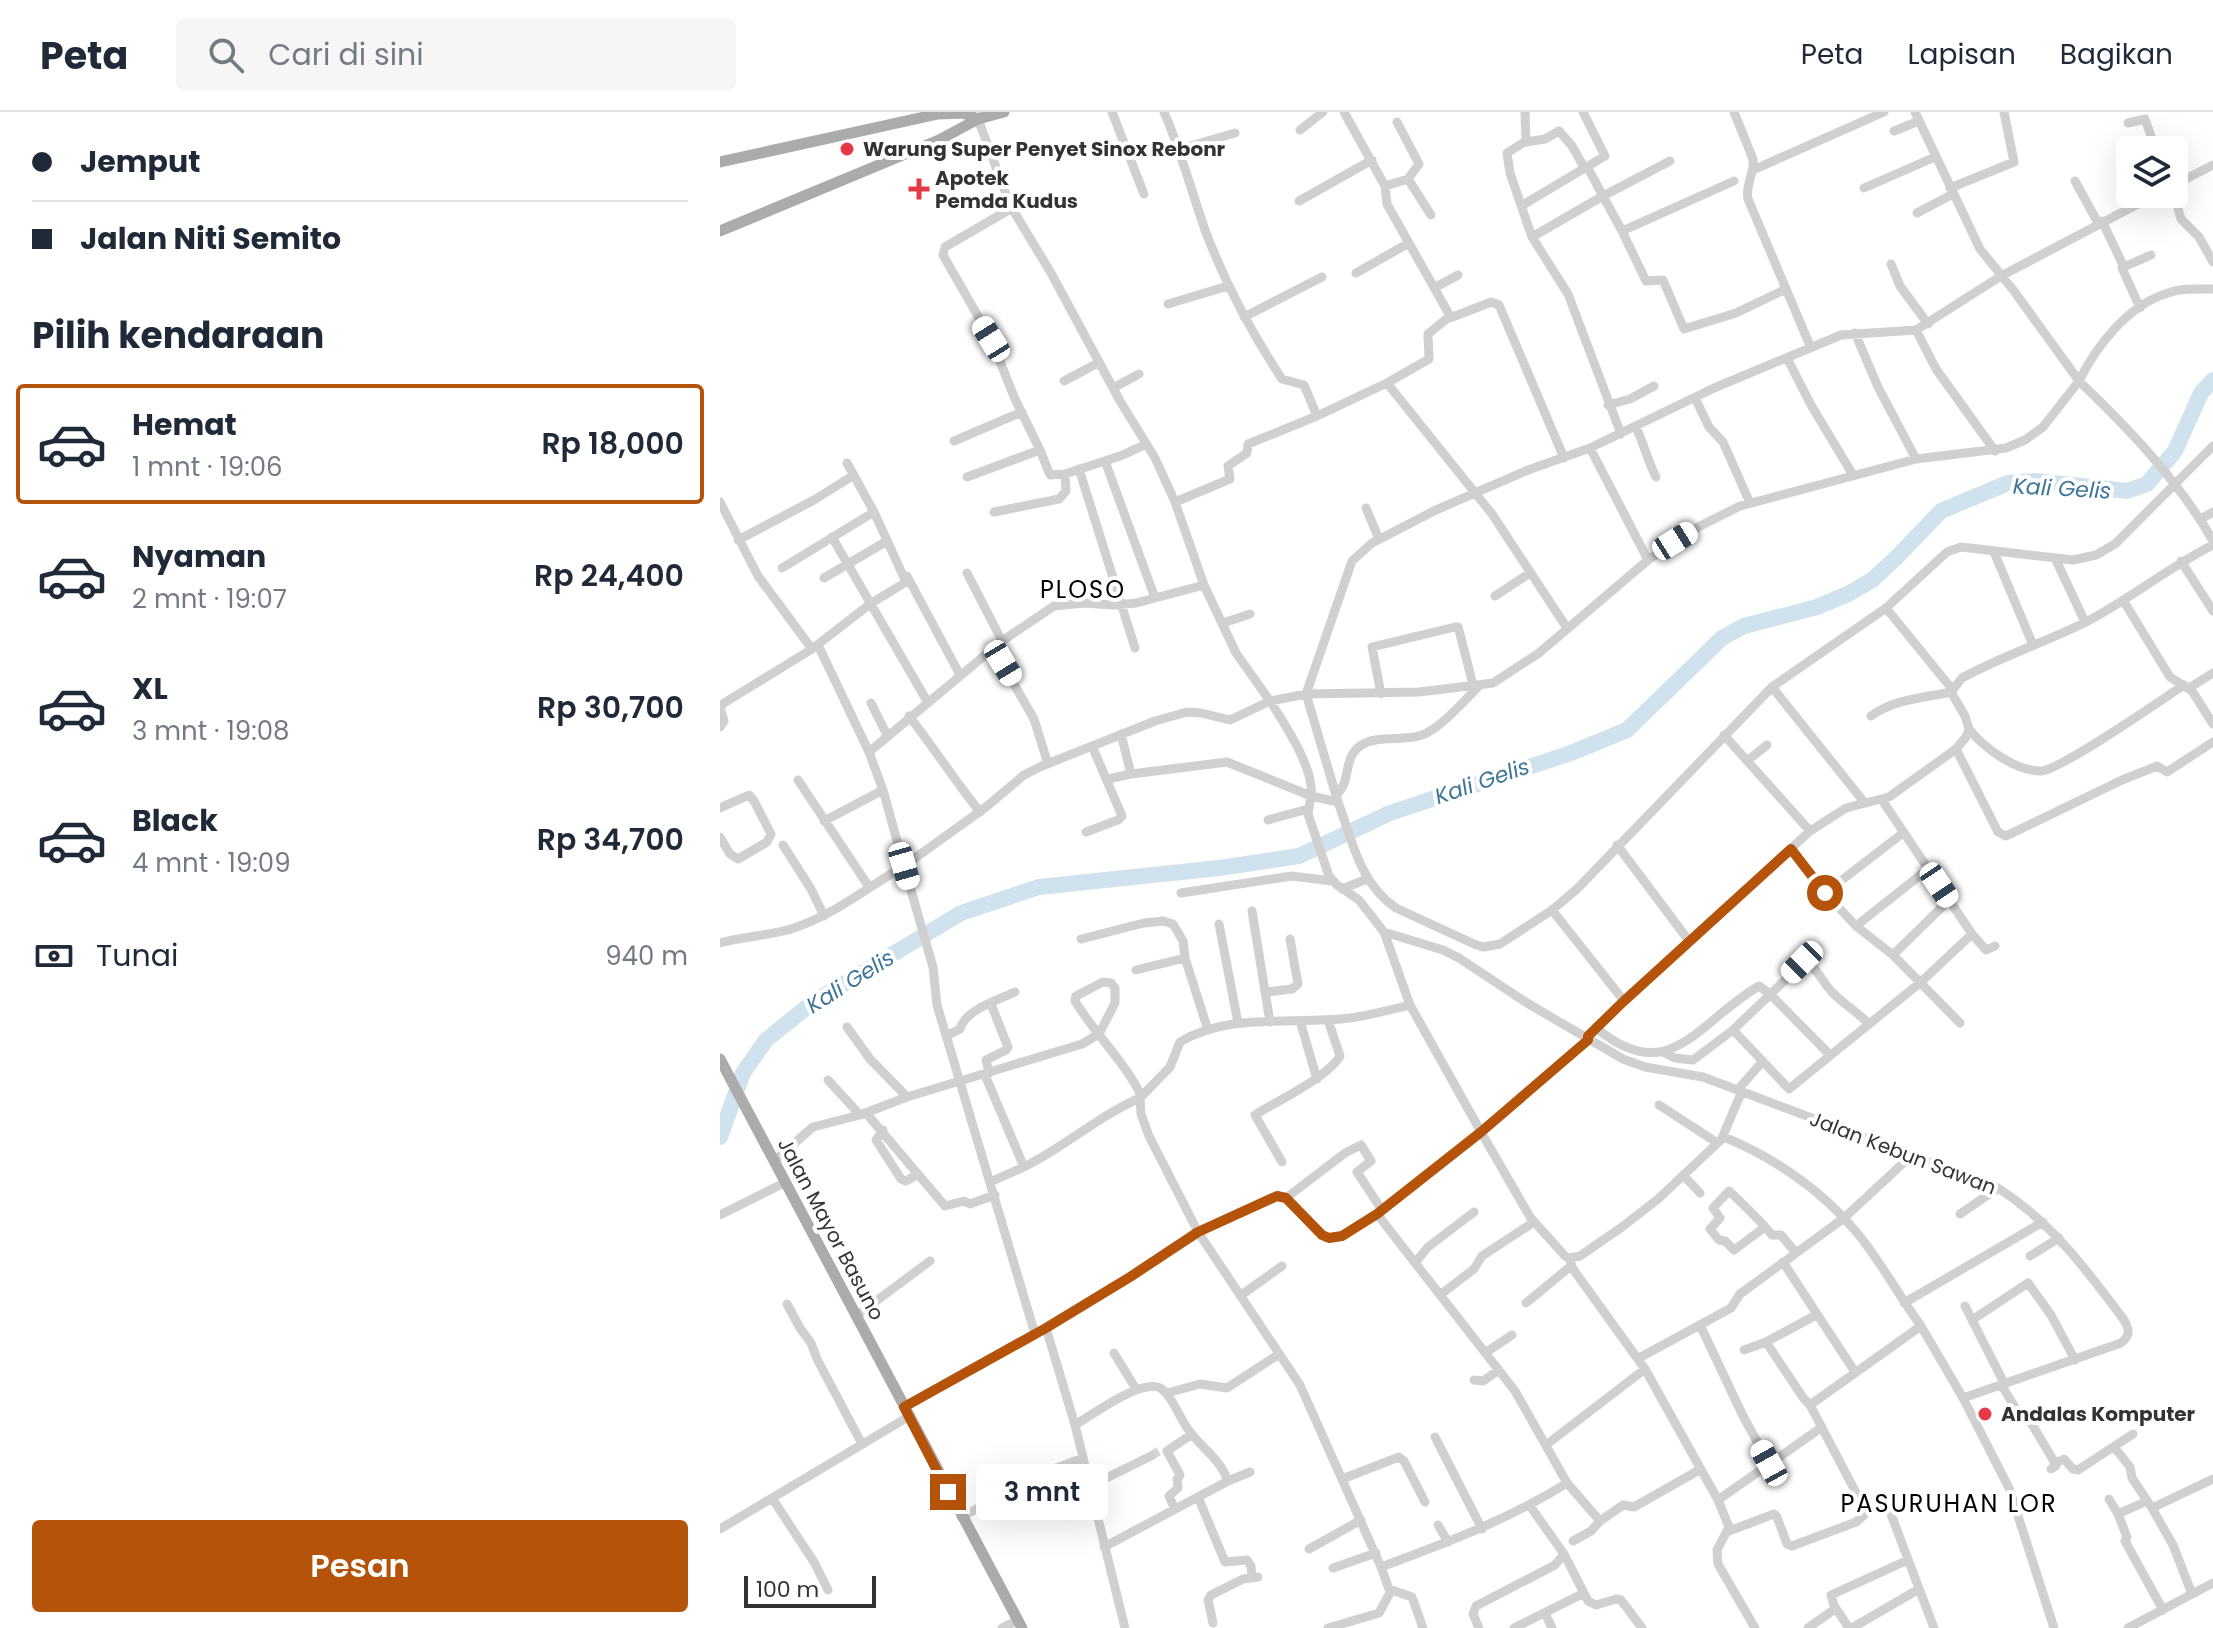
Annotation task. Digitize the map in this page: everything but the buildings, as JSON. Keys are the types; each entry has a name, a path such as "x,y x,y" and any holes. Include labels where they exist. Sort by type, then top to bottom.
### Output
{"main road":[{"path":"720,162 937,113 981,116 1004,112"},
{"path":"720,231 939,140 981,116"},
{"name":"Jalan Mayor Basuno","path":"720,1059 1020,1624"}],"street":[{"path":"1112,112 1144,194"},
{"path":"1164,112 1228,286 1282,379 1304,385 1317,416"},
{"path":"1300,130 1323,112"},
{"path":"1344,112 1385,186 1387,204 1436,287 1450,318"},
{"path":"1525,112 1526,142"},
{"path":"1521,206 1605,156 1583,112"},
{"path":"1734,112 1753,165 1747,188 1748,199 1811,348"},
{"path":"1753,165 1884,112"},
{"path":"1917,213 1951,191 2014,162 2004,112"},
{"path":"981,116 1012,208 1146,444 1175,502 1204,585 1236,653 1270,701 1303,762 1311,784 1308,809 1313,831 1331,879 1359,900 1384,932 1410,1005 1481,1132 1534,1222 1570,1262 1639,1358 1718,1500 1728,1521 1729,1531"},
{"path":"1871,716 1895,703 1951,691 1969,674 2085,622 2213,543 2201,519 2138,441 2079,381 1980,249 1917,116 1894,131"},
{"path":"2128,123 2145,119 2151,136"},
{"path":"1385,186 1408,179 1419,164 1397,122"},
{"path":"1621,434 1572,302 1532,237 1507,155 1526,142 1545,139 1559,131 1603,196 1646,281 1663,280 1684,329 1736,313 1786,289"},
{"path":"1180,149 1235,133"},
{"path":"1864,188 1935,157"},
{"path":"1299,201 1372,160"},
{"path":"1532,237 1670,161"},
{"path":"2188,178 2213,165"},
{"path":"1408,179 1431,215"},
{"path":"1622,231 1734,181"},
{"path":"2075,181 2124,267 2140,308"},
{"path":"1012,208 945,247 943,252 991,339 1050,475 1065,474 1146,444"},
{"path":"2128,208 2001,276 1916,330 1841,335 1695,398 1590,448 1377,535 1352,561 1306,694 1338,801 1367,879 1396,908 1483,947 1500,944 1552,910 1577,889 1772,687 1886,608 1947,552 1961,547 2056,560 2084,559 2105,551 2171,482 2213,446"},
{"path":"2178,208 2181,219 2197,234 2213,262"},
{"path":"1356,273 1409,243"},
{"path":"2124,267 2151,255"},
{"path":"1891,264 1900,286 1928,324"},
{"path":"1436,287 1458,275"},
{"path":"1244,317 1322,277"},
{"path":"1168,304 1228,286"},
{"path":"720,943 772,935 824,916 904,866 980,812 1024,775 1121,734 1187,712 1230,720 1270,701 1306,694 1381,694 1477,685 1505,677 1648,560 1698,527 1750,503 1916,459 1995,451 2015,445 2035,434 2052,417 2108,337 2140,308 2169,292 2213,289"},
{"path":"1175,502 1230,479 1228,466 1247,453 1246,446 1251,442 1317,416 1429,359 1428,334 1450,318 1491,302 1499,305 1564,458"},
{"path":"1916,330 1936,369 1995,451"},
{"path":"1855,333 1878,387 1916,459"},
{"path":"1787,358 1853,475"},
{"path":"1064,381 1098,363"},
{"path":"1113,388 1139,374"},
{"path":"1387,383 1492,514 1567,628"},
{"path":"1608,405 1630,399 1654,386"},
{"path":"1695,398 1709,427 1723,442 1750,503"},
{"path":"954,441 1022,412"},
{"path":"1636,427 1656,477"},
{"path":"1590,448 1648,560"},
{"path":"967,477 1040,450"},
{"path":"1105,461 1155,598"},
{"path":"847,463 960,675"},
{"path":"1079,469 1135,648"},
{"path":"994,512 1059,499 1066,491 1065,474"},
{"path":"738,540 854,475"},
{"path":"720,502 758,576 815,647 869,752 917,906 933,967 937,1005 1035,1334"},
{"path":"1366,508 1377,535"},
{"path":"782,568 875,512"},
{"path":"720,727 724,721 720,708 724,703 815,647 870,604 906,582 875,512"},
{"path":"2201,519 2213,512"},
{"path":"832,537 927,701"},
{"path":"824,578 887,541"},
{"path":"1994,552 2033,645"},
{"path":"2056,560 2085,622"},
{"path":"2181,561 2213,611"},
{"path":"967,573 1034,719 1048,764"},
{"path":"1495,596 1530,573"},
{"path":"869,752 998,644 1054,606 1123,604 1204,585"},
{"path":"2123,600 2170,677 2187,686 2213,724"},
{"path":"1886,608 1951,691 1969,729 1991,751 2006,760 2042,771 2067,761 2213,673"},
{"path":"1223,623 1250,614"},
{"path":"1381,694 1372,647 1455,627 1458,627 1477,685"},
{"path":"1338,801 1350,757 1356,749 1377,740 1423,735 1477,685"},
{"path":"1772,687 1864,802"},
{"path":"871,703 887,735"},
{"path":"909,716 980,812"},
{"path":"720,1529 862,1444 906,1412 1130,1277 1198,1232 1277,1196 1286,1198 1322,1235 1329,1238 1342,1236 1380,1212 1481,1132 1810,831 1838,812 1864,802 1882,800 1956,749 1969,729"},
{"path":"1121,734 1131,774"},
{"path":"1724,735 1810,831"},
{"path":"1956,749 1998,832 2006,836 2157,766 2167,772 2213,742"},
{"path":"1747,761 1767,745"},
{"path":"1086,832 1122,817 1092,746"},
{"path":"1108,779 1227,762 1311,796 1338,801"},
{"path":"798,780 869,887"},
{"path":"824,821 883,790"},
{"path":"720,808 749,795 771,834 767,842 738,859 730,854 720,837"},
{"path":"1882,800 1972,934 1986,950 1995,946"},
{"path":"1268,820 1308,809"},
{"path":"1825,893 1903,833"},
{"path":"783,845 824,916"},
{"path":"1617,845 1689,941"},
{"path":"1791,849 1825,893 1856,926 1893,955 1917,984 1960,1023"},
{"path":"1856,926 1928,869"},
{"path":"1181,893 1292,876 1331,879"},
{"path":"1342,889 1367,879"},
{"path":"1893,955 1949,900"},
{"path":"1552,910 1624,1001"},
{"path":"1252,911 1270,1022"},
{"path":"1081,939 1144,923 1163,921 1173,924 1183,941 1185,958 1208,1030"},
{"path":"1219,924 1238,1023"},
{"path":"1384,932 1443,950 1592,1033 1629,1050 1650,1055 1663,1052 1688,1038 1756,987 1761,987 1829,1054"},
{"path":"1733,1030 1789,1089 1917,984 1972,934"},
{"path":"1267,992 1295,988 1298,984 1290,939"},
{"path":"1136,970 1185,958"},
{"path":"1663,1052 1675,1058 1693,1060 1733,1030 1805,961 1810,963 1837,997 1854,1008 1868,1023"},
{"path":"775,1160 813,1127 1082,1044 1099,1034 1116,998 1115,988 1106,981 1075,998 1099,1034 1119,1059 1140,1097 1141,1114 1149,1136 1198,1232 1300,1385 1391,1591"},
{"path":"946,1036 960,1029 966,1017 1015,992"},
{"path":"991,1004 1008,1047 986,1060 987,1074 1024,1167"},
{"path":"990,1182 1047,1156 1121,1106 1140,1097 1170,1067 1180,1042 1208,1030 1238,1023 1350,1018 1410,1005"},
{"path":"1282,1162 1255,1115 1317,1079 1340,1056 1328,1020"},
{"path":"1300,1021 1317,1079"},
{"path":"847,1027 870,1059 907,1097"},
{"name":"Jalan Kebun Sawan","path":"1592,1033 1635,1064 1742,1086 1998,1188 2043,1222 2080,1260 2129,1331 2121,1343 1963,1398"},
{"path":"1526,1303 1570,1262 1622,1227 1719,1140 1742,1086 1763,1061"},
{"path":"828,1080 883,1130 917,1175 947,1206 964,1201 970,1204 995,1195"},
{"path":"1659,1105 1719,1140 1805,1182 1844,1218 1868,1248 1921,1326 1963,1398 2009,1488 2054,1628"},
{"path":"883,1130 876,1140 901,1179 906,1181 917,1175"},
{"path":"1286,1198 1358,1146 1374,1159 1354,1167 1380,1212 1415,1263 1515,1391 1567,1483 1600,1521"},
{"path":"1639,1358 1731,1308 1740,1294 1844,1218 1913,1154"},
{"path":"1683,1175 1700,1193"},
{"path":"720,1215 786,1182"},
{"path":"1960,1214 1998,1188"},
{"path":"1765,1227 1734,1250 1725,1241 1716,1238 1710,1229 1720,1218 1713,1208 1729,1191 1765,1227 1773,1236 1781,1235 1796,1253"},
{"path":"1415,1263 1428,1247 1474,1212"},
{"path":"1440,1295 1474,1269 1482,1256 1534,1222"},
{"path":"1904,1303 2043,1222"},
{"path":"2030,1256 2059,1238"},
{"path":"856,1316 930,1261"},
{"path":"1783,1262 1855,1372"},
{"path":"1240,1296 1282,1266"},
{"path":"1972,1320 2028,1283 2051,1315 2075,1360"},
{"path":"787,1304 811,1343 862,1444"},
{"path":"1965,1306 2003,1386 2019,1414 2027,1416 2053,1466 2065,1459 2073,1469 2078,1470 2133,1434"},
{"path":"1744,1350 1766,1342 1816,1315"},
{"path":"1700,1325 1769,1463"},
{"path":"1810,1405 1921,1326"},
{"path":"1046,1328 1075,1425 1125,1628"},
{"path":"1485,1353 1512,1335"},
{"path":"1766,1342 1810,1405 1861,1502 1867,1505 1878,1501 1886,1506 1934,1628"},
{"path":"1114,1353 1136,1389"},
{"path":"1167,1393 1200,1384 1227,1388 1279,1354"},
{"path":"1546,1445 1645,1369"},
{"path":"1474,1380 1483,1381 1499,1370"},
{"path":"1075,1425 1136,1389 1154,1385 1167,1393 1192,1434 1216,1457 1228,1481"},
{"path":"1718,1500 1822,1427"},
{"path":"1175,1509 1169,1496 1178,1488 1180,1475 1164,1450 1192,1434"},
{"path":"1435,1437 1482,1529"},
{"path":"2114,1447 2130,1467 2132,1478 2173,1545 2192,1594"},
{"path":"1090,1486 1151,1456"},
{"path":"1342,1479 1399,1457 1425,1502"},
{"path":"961,1517 1060,1466 1083,1458"},
{"path":"1573,1541 1591,1531 1623,1505 1634,1507 1701,1469"},
{"path":"1104,1547 1250,1472"},
{"path":"2118,1514 2150,1505 2213,1479"},
{"path":"1381,1567 1482,1529 1530,1506 1567,1483"},
{"path":"1198,1497 1225,1562 1242,1558 1247,1560 1255,1577 1230,1585 1209,1597 1212,1626"},
{"path":"772,1498 789,1527 795,1531 828,1590"},
{"path":"2109,1499 2127,1537 2125,1541 2163,1610"},
{"path":"1755,1628 1718,1564 1717,1550 1729,1531 1775,1514 1787,1544 1792,1546 1856,1522 1864,1515 1867,1505"},
{"path":"1530,1506 1564,1554 1593,1605 1621,1600 1642,1628"},
{"path":"1309,1549 1361,1520"},
{"path":"1438,1525 1448,1542"},
{"path":"1333,1568 1376,1553"},
{"path":"1479,1628 1473,1614 1476,1606 1555,1565 1564,1554"},
{"path":"811,1563 824,1557"},
{"path":"1908,1560 1831,1597 1850,1628 1919,1589"},
{"path":"2128,1628 2147,1624 2163,1610 2213,1583"},
{"path":"1330,1628 1379,1613 1391,1591"},
{"path":"1391,1591 1412,1597 1423,1628"},
{"path":"1514,1628 1584,1593"},
{"path":"1808,1628 1835,1607"},
{"path":"1545,1613 1552,1628"},
{"path":"1002,1628 1020,1624"}],"waterway":[{"name":"Kali Gelis","path":"720,1137 743,1073 766,1040 812,1003 961,913 1039,887 1219,868 1299,856 1390,813 1571,753 1627,730 1722,638 1744,626 1817,607 1848,594 1872,580 1941,511 2008,483 2035,481 2127,491 2147,484 2175,451 2201,393 2213,380"}],"tunnel":[{"path":"1151,1456 1162,1449"}],"place":[{"name":"Warung Super Penyet Sinox Rebonr","path":"847,149"},
{"name":"Apotek Pemda Kudus","path":"919,189"},
{"name":"Andalas Komputer","path":"1985,1414"}],"district":[{"name":"PLOSO","path":"1083,590"},
{"name":"PASURUHAN LOR","path":"1949,1504"}],"route":[{"path":"948,1492 904,1407 1046,1328 1198,1232 1277,1196 1286,1198 1322,1235 1329,1238 1342,1236 1377,1214 1481,1132 1588,1040 1588,1036 1624,1001 1791,849 1825,893"}]}
